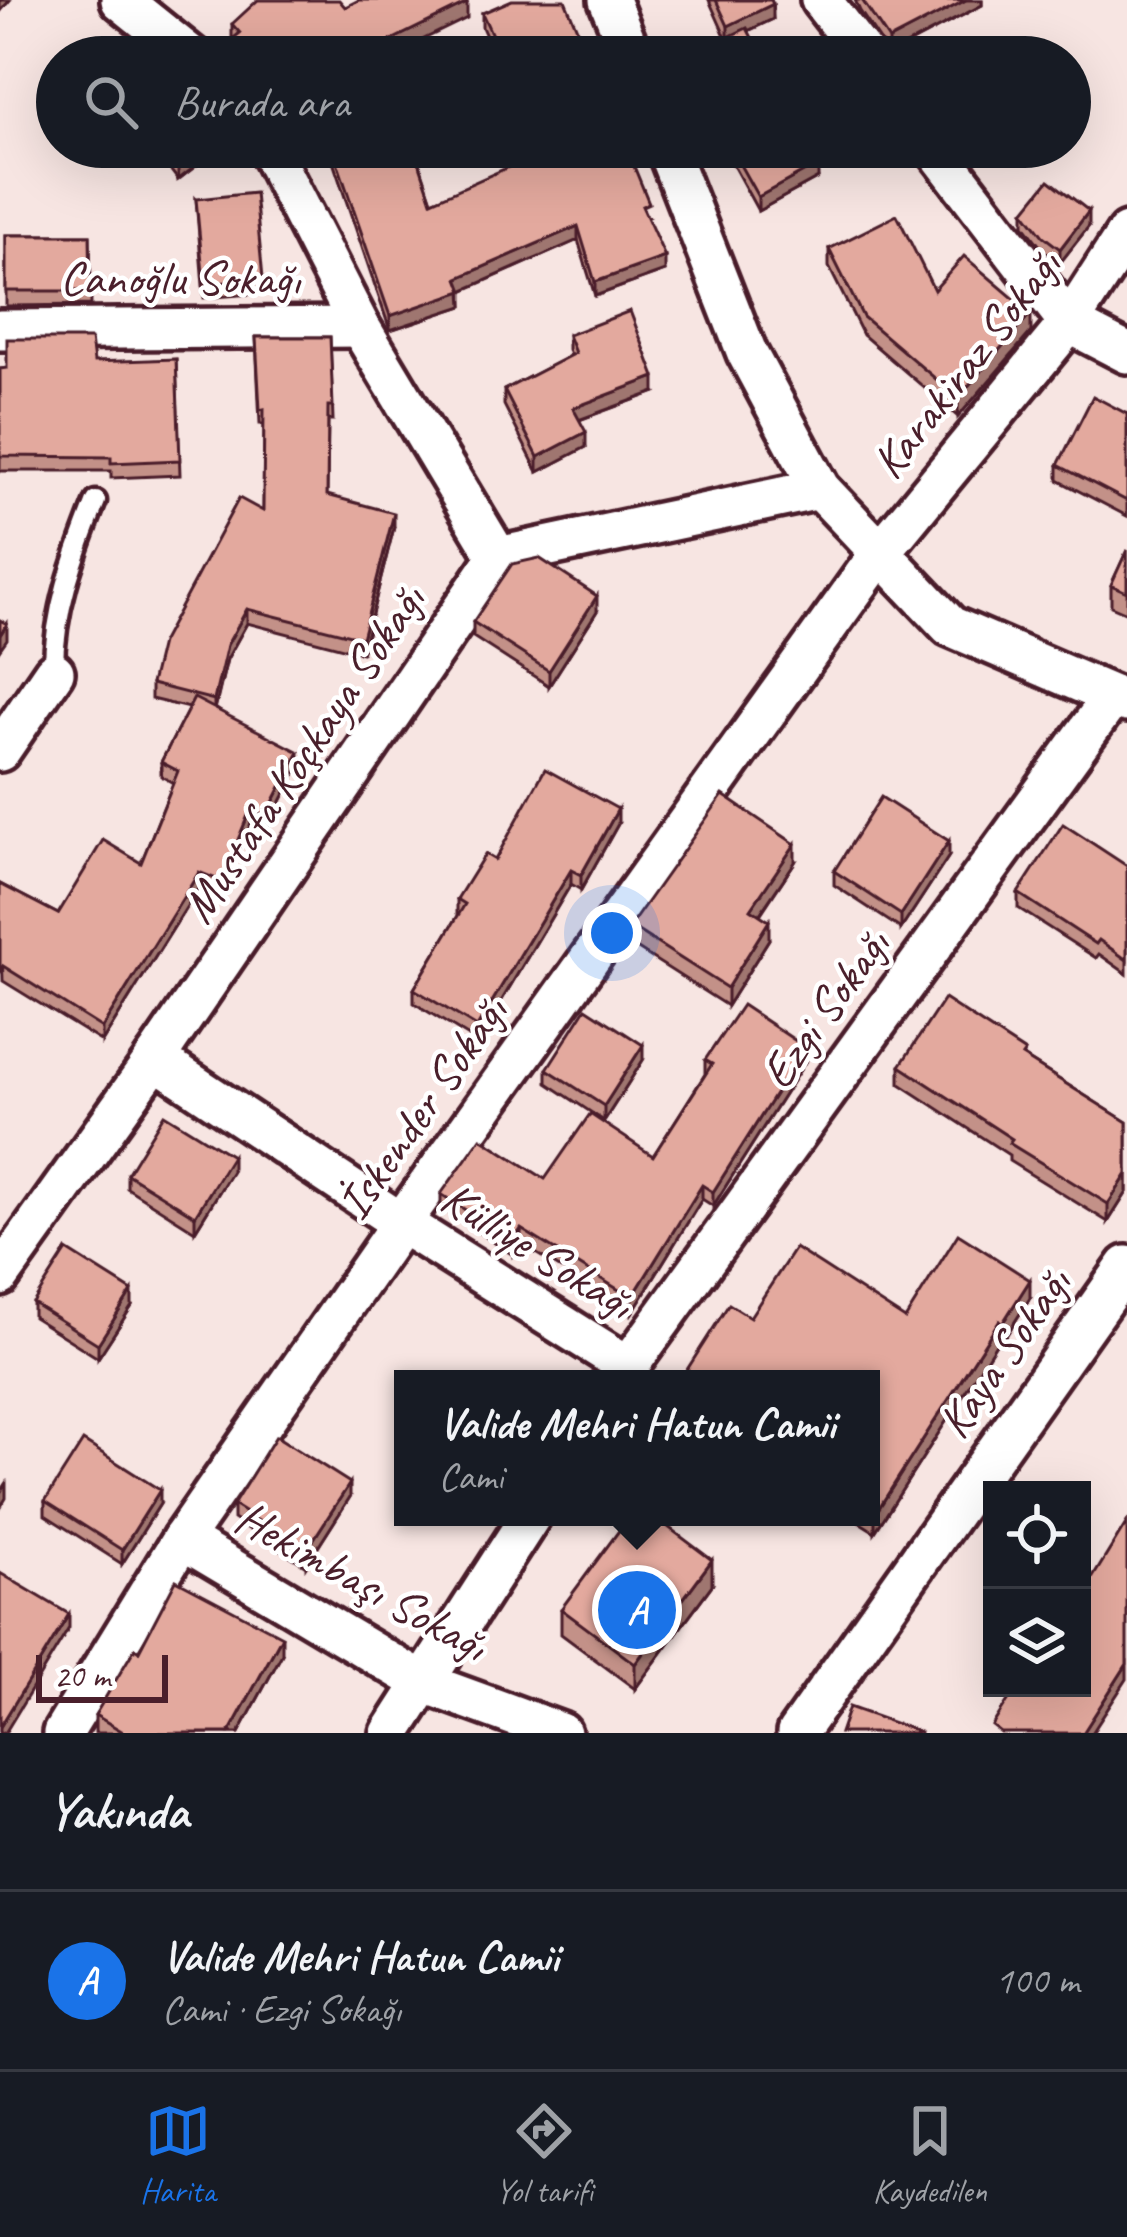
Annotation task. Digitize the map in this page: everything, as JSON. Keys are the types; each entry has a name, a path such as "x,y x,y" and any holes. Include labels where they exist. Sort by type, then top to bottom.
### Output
{"street":[{"path":"121,0 166,36"},
{"path":"609,0 624,36"},
{"path":"821,0 849,36"},
{"path":"279,168 360,327 498,557 820,489"},
{"path":"674,168 747,353 820,489 950,626 1120,699"},
{"path":"950,168 1069,323 1127,353"},
{"name":"Karakiraz Sokağı","path":"880,553 1069,323 1127,233"},
{"name":"Canoğlu Sokağı","path":"0,330 360,327"},
{"name":"İskender Sokağı","path":"63,1733 182,1539 401,1223 880,553"},
{"name":"Mustafa Koçkaya Sokağı","path":"0,1276 498,557"},
{"path":"0,751 54,672"},
{"name":"Ezgi Sokağı","path":"625,1370 1120,699"},
{"name":"Külliye Sokağı","path":"154,1059 619,1370"},
{"name":"Kaya Sokağı","path":"796,1733 1127,1266"},
{"path":"391,1733 524,1526"},
{"name":"Hekimbaşı Sokağı","path":"182,1539 422,1682 561,1733"}],"lane":[{"path":"54,672 54,641 69,573 96,501"}],"building":[{"path":"258,0 339,0 345,7 359,0 467,3 400,36 236,36 240,33 232,24"},
{"path":"512,0 565,0 580,36 492,36 482,13"},
{"path":"716,0 771,0 773,4 728,26"},
{"path":"862,0 966,0 897,36 886,36"},
{"path":"339,168 421,168 432,201 506,168 635,168 649,203 642,206 665,257 595,282 578,226 458,278 463,291 390,316"},
{"path":"742,168 811,168 758,197"},
{"path":"1049,180 1089,211 1060,249 1024,211"},
{"path":"255,193 263,279 204,284 196,199"},
{"path":"897,215 934,290 964,256 1031,313 958,398 863,317 829,249"},
{"path":"6,235 90,235 91,291 6,291"},
{"path":"630,311 655,377 573,408 586,432 538,457 504,390 575,353 568,335"},
{"path":"256,337 330,337 333,406 328,406 327,495 394,513 362,638 247,609 227,645 214,700 151,684 161,643 239,498 263,511 264,409 260,410"},
{"path":"7,339 91,339 94,362 176,359 180,460 111,463 111,457 0,456 0,369 7,368"},
{"path":"1093,396 1127,414 1127,501 1058,465"},
{"path":"1127,550 1127,592 1111,585"},
{"path":"539,558 597,596 549,671 473,622 512,564"},
{"path":"194,698 299,752 266,816 251,808 221,881 199,872 102,1028 3,966 0,973 0,884 58,914 103,840 141,863 178,771 161,762"},
{"path":"545,769 618,809 581,875 571,870 477,1027 414,989 465,904 457,899 485,854 495,860"},
{"path":"723,795 795,844 751,909 769,921 727,988 630,926"},
{"path":"881,797 949,841 901,915 834,871"},
{"path":"1063,824 1127,866 1127,960 1018,893"},
{"path":"944,999 1025,1052 1022,1056 1127,1122 1127,1174 1108,1204 1009,1143 1012,1139 900,1066"},
{"path":"742,1005 805,1047 713,1192 702,1185 632,1298 521,1229 513,1241 441,1194 481,1138 545,1179 590,1114 653,1156 712,1064 705,1060"},
{"path":"586,1008 643,1045 604,1106 547,1069"},
{"path":"164,1114 232,1156 195,1216 127,1174"},
{"path":"958,1234 1030,1280 880,1506 880,1370 687,1370 729,1304 750,1317 795,1248 905,1319"},
{"path":"67,1250 132,1291 98,1344 33,1303"},
{"path":"276,1436 350,1483 306,1551 233,1505"},
{"path":"83,1441 160,1490 122,1550 45,1501"},
{"path":"1127,1522 1127,1664 1083,1733 1001,1733 992,1726 1010,1697 1091,1697 1091,1580"},
{"path":"622,1526 667,1526 712,1560 635,1664 561,1609"},
{"path":"0,1573 69,1614 0,1727"},
{"path":"176,1580 282,1636 229,1733 125,1733 95,1715 135,1648 139,1651"},
{"path":"849,1707 920,1732 920,1733 840,1733"}],"place":[{"name":"Valide Mehri Hatun Camii","path":"637,1610"}]}
